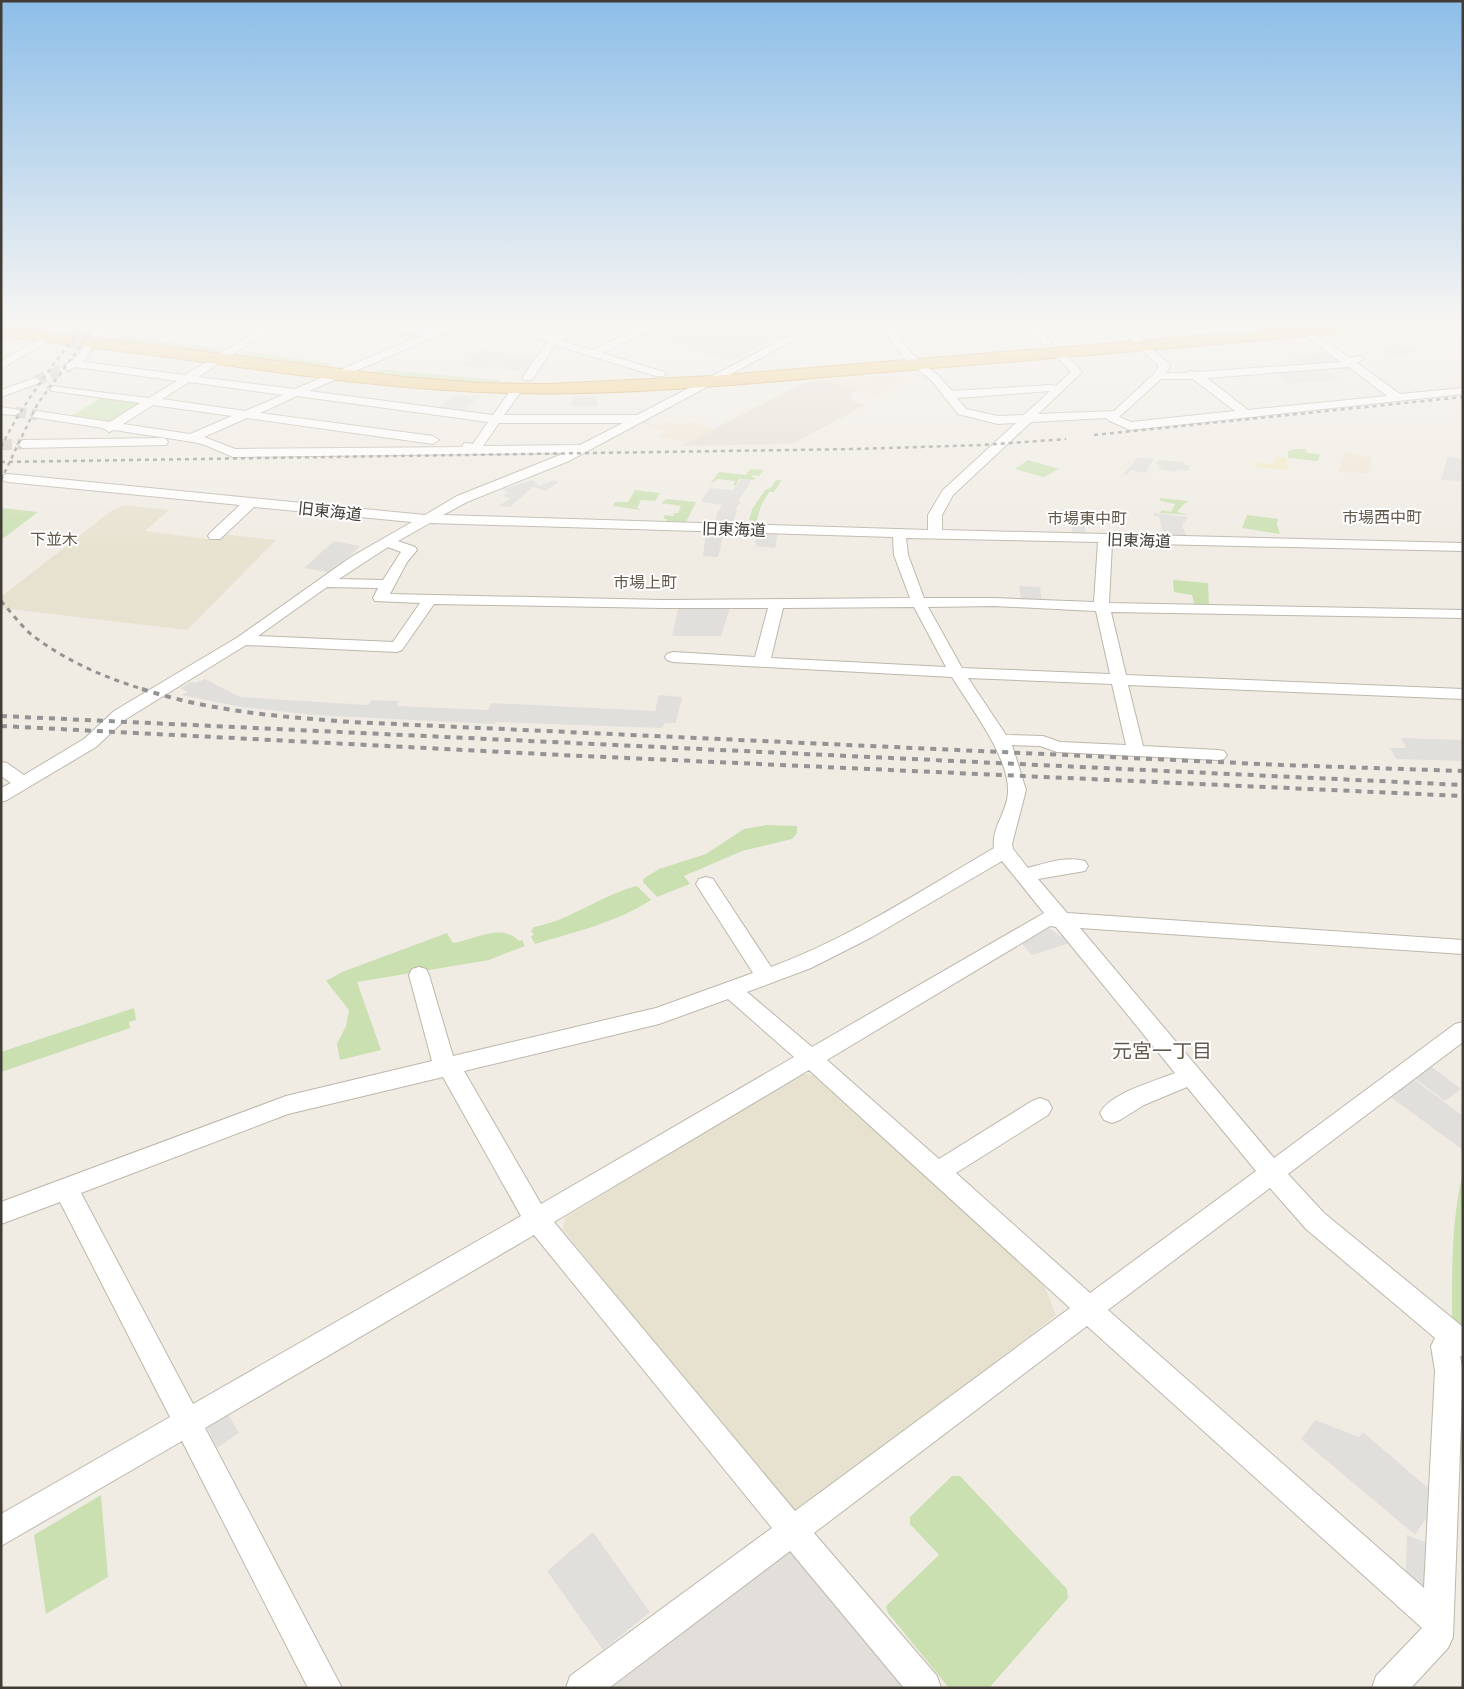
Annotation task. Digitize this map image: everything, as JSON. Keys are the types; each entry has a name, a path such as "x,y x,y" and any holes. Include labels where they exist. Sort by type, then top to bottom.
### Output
{"street":[{"path":"85,443 150,402"},
{"path":"157,402 461,444 475,449"},
{"path":"23,444 182,442 275,402"},
{"path":"364,402 496,419 639,419"},
{"path":"475,449 509,402"},
{"path":"1,796 90,743 120,715 243,640 356,560 462,499 564,458 672,402"},
{"path":"954,402 962,412 998,420 1110,415 1117,414 1130,402"},
{"path":"935,534 935,515 948,494 1046,402"},
{"path":"1230,402 1246,414"},
{"path":"1110,415 1114,419 1130,426 1362,402"},
{"path":"1,410 15,412"},
{"path":"37,415 192,438 209,442 233,453 582,449"},
{"name":"旧東海道","path":"12,482 429,519 1463,548"},
{"path":"215,536 250,503"},
{"path":"900,533 899,544 904,568 919,602 957,672 1006,752 1017,790 1004,840 1004,851 1271,1172 1315,1221 1458,1340 1445,1346 1449,1371 1437,1637 1388,1688"},
{"path":"1106,539 1107,554 1100,589 1102,607 1136,751"},
{"path":"387,542 410,550 400,560 380,598 663,604 734,602 776,604 994,602 1102,607 1463,614"},
{"path":"325,583 388,584"},
{"path":"243,640 397,647 430,599"},
{"path":"762,662 776,604"},
{"path":"673,657 957,672 1463,694"},
{"path":"1000,740 1043,741 1057,748 1218,755"},
{"path":"1,767 23,783"},
{"path":"1,1212 286,1105 659,1016 804,963 865,932 1004,851"},
{"path":"1024,875 1059,867 1078,866"},
{"path":"706,884 766,977"},
{"path":"1,1531 537,1220 1048,919 1060,918 1463,947"},
{"path":"419,975 443,1060 449,1067 537,1220 925,1688"},
{"path":"732,989 1438,1622"},
{"path":"582,1688 1463,1030"},
{"path":"1112,1113 1136,1098 1191,1076"},
{"path":"938,1172 1040,1108"},
{"path":"66,1189 326,1688"}],"shaded area":[{"path":"446,402 474,402 462,413 437,410"},
{"path":"572,402 597,402 597,406 572,406"},
{"path":"767,402 855,402 865,405 792,444 681,446"},
{"path":"645,421 659,426 668,421 682,425 690,421 714,429 687,443 658,436 665,431 640,423"},
{"path":"1345,453 1372,458 1368,473 1338,472"},
{"path":"1448,456 1462,459 1461,481 1441,480"},
{"path":"1137,458 1154,459 1145,473 1131,470 1127,475 1123,475"},
{"path":"1158,460 1184,462 1183,464 1191,466 1188,471 1178,469 1175,472 1159,469 1161,466 1156,464"},
{"path":"533,480 539,486 554,480 558,482 546,491 533,487 510,507 498,506 510,499 503,495 508,493 503,489"},
{"path":"740,480 750,480 751,482 738,501 741,501 735,510 737,511 733,522 747,525 715,525 717,513 722,505 701,502 710,488 733,490"},
{"path":"124,505 169,510 145,531 215,540 222,534 276,540 187,630 1,608 1,597 111,511"},
{"path":"1154,513 1188,517 1182,526 1188,539 1164,538 1159,517 1153,516"},
{"path":"1071,515 1083,518 1086,533 1095,533 1096,536 1073,535 1069,518"},
{"path":"706,531 724,532 718,557 703,556"},
{"path":"755,532 778,532 775,548 756,546"},
{"path":"334,541 360,546 331,573 304,568"},
{"path":"1019,586 1040,587 1042,602 1021,600"},
{"path":"731,605 721,636 672,636 679,606"},
{"path":"205,679 240,697 368,705 371,700 399,701 397,706 488,710 491,703 655,711 659,695 682,697 676,723 665,723 662,728 496,722 494,724 314,715 242,707 181,695 188,692 180,688 191,682 196,683"},
{"path":"1401,738 1463,740 1463,761 1396,759 1390,748 1406,748"},
{"path":"1048,927 1070,943 1032,955 1021,943"},
{"path":"1428,1064 1461,1089 1445,1101 1412,1076"},
{"path":"800,1073 813,1075 1043,1282 1056,1315 799,1515 790,1513 563,1229 565,1218"},
{"path":"1412,1078 1463,1116 1463,1150 1389,1096"},
{"path":"227,1412 239,1433 217,1448 206,1426"},
{"path":"1315,1420 1359,1437 1363,1432 1428,1488 1427,1517 1415,1535 1301,1439"},
{"path":"593,1532 650,1612 603,1650 547,1571"},
{"path":"1407,1535 1427,1543 1425,1595 1405,1586"},
{"path":"796,1547 911,1688 611,1688"}],"green space":[{"path":"94,402 143,403 111,423 70,417"},
{"path":"1305,449 1308,453 1320,454 1318,461 1288,458 1288,451"},
{"path":"1028,460 1059,469 1044,477 1015,469"},
{"path":"750,469 764,470 759,476 753,475 752,477 756,478 754,480 739,479 736,485 733,485 735,481 718,479 710,484 719,472 746,475"},
{"path":"776,480 782,480 774,492 769,492 761,506 755,526 748,526 751,522 749,519 751,511 765,490 772,487"},
{"path":"635,490 660,493 655,501 641,500 637,508 641,510 613,506 615,502 628,502"},
{"path":"1160,498 1189,501 1177,512 1189,515 1160,513 1162,510 1171,512 1175,504 1160,501"},
{"path":"667,499 696,502 685,524 666,523 667,519 663,519 665,515 673,516 675,513 678,513 681,506 661,503"},
{"path":"2,508 38,512 1,540"},
{"path":"1247,515 1278,519 1277,524 1280,534 1242,528"},
{"path":"1173,580 1208,583 1209,606 1195,606 1192,595 1174,592"},
{"path":"767,825 797,826 797,833 792,839 742,851 684,876 690,884 657,897 643,882 643,879 659,869 706,854 744,829"},
{"path":"637,886 651,900 623,915 535,944 531,937 534,934 531,932 534,927 561,919 611,895"},
{"path":"496,932 504,933 519,941 522,940 525,946 489,960 357,982 381,1050 340,1060 337,1044 346,1026 349,1010 326,981 342,972 447,933 453,943"},
{"path":"134,1008 136,1020 129,1022 130,1028 1,1072 1,1052"},
{"path":"1463,1173 1463,1331 1452,1322 1452,1266 1456,1210"},
{"path":"952,1476 960,1476 1067,1589 1068,1598 989,1688 949,1688 888,1613 886,1606 939,1555 910,1524 910,1517"},
{"path":"101,1495 108,1577 46,1614 34,1535"}],"sand":[{"path":"1275,457 1287,458 1288,470 1254,467 1256,462 1273,465"}],"tunnel":[{"path":"15,412 37,415"},
{"path":"1,445 23,444"}],"railway":[{"path":"1,447 28,402"},
{"path":"10,462 39,402"},
{"path":"1094,435 1416,402"},
{"path":"10,462 855,449 983,445 1066,439"},
{"path":"1,462 10,462"},
{"path":"1,480 10,462"},
{"path":"1,601 32,635 58,653 101,674 146,690"},
{"path":"142,689 167,697 219,708 298,718 351,722 1282,765 1463,771"},
{"path":"1,716 1463,785"},
{"path":"1,726 561,755 1463,796"}],"district":[{"name":"市場西中町","path":"1382,517"},
{"name":"市場東中町","path":"1087,518"},
{"name":"下並木","path":"54,539"},
{"name":"市場上町","path":"645,582"},
{"name":"元宮一丁目","path":"1162,1051"}]}
